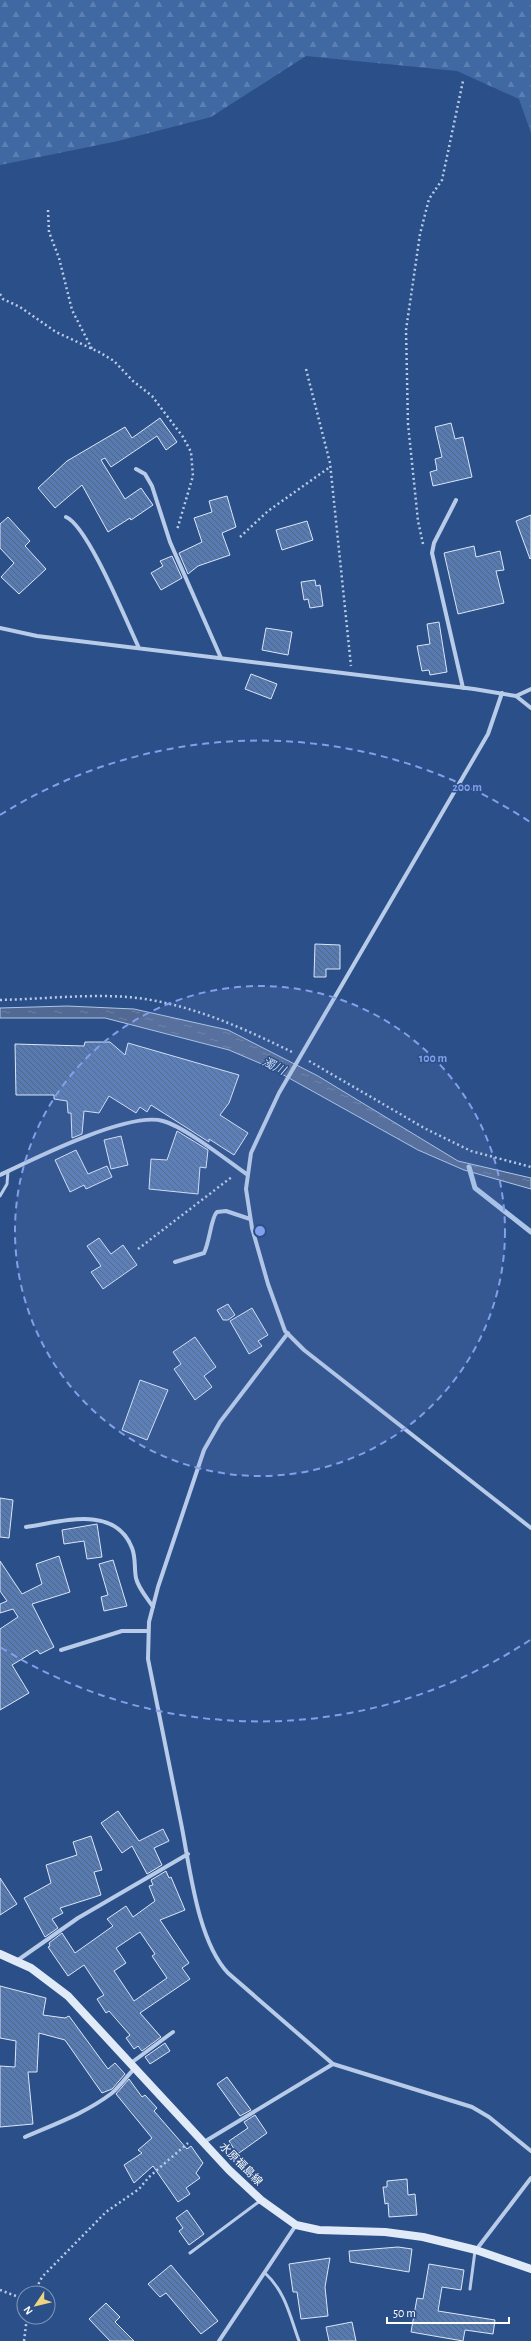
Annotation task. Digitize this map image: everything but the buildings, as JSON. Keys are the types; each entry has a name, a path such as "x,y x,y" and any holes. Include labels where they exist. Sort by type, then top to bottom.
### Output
{"main road":[{"name":"水原福島線","path":"0,1954 18,1960 45,1977 68,1996 198,2134 229,2170 261,2200 296,2224 319,2230 385,2232 423,2237 476,2250 531,2269"}],"street":[{"path":"136,469 145,474 152,486 170,542 222,658"},
{"path":"456,500 434,544 433,556 463,688"},
{"path":"66,517 73,520 83,536 116,596 139,648"},
{"path":"0,628 37,636 502,693 516,696 531,708"},
{"path":"516,696 531,689"},
{"path":"502,693 488,734 279,1093 251,1153 246,1189 250,1219 268,1284 288,1333 304,1350 531,1528"},
{"path":"0,1175 72,1142 118,1125 163,1121 186,1134 248,1175"},
{"path":"175,1262 204,1253 210,1241 212,1219 217,1212 226,1211 250,1219"},
{"path":"288,1333 220,1422 204,1450 152,1607 148,1631 148,1659 188,1854 209,1944 217,1962 333,2064 472,2107 489,2117 531,2151"},
{"path":"26,1527 80,1519 104,1520 116,1527 132,1547 135,1558 136,1579 152,1607"},
{"path":"61,1650 122,1632 148,1631"},
{"path":"18,1960 78,1918 188,1854"},
{"path":"26,2137 81,2112 100,2100 118,2086 133,2065 173,2032"},
{"path":"204,2142 333,2064"},
{"path":"476,2250 531,2178"},
{"path":"219,2341 296,2224"}],"lane":[{"path":"0,1196 7,1184 8,1171"},
{"path":"190,2253 261,2200"},
{"path":"470,2289 476,2250"},
{"path":"264,2273 277,2284 284,2298 299,2341"}],"path":[{"path":"433,556 424,548 418,521 408,424 406,330 420,234 429,199 442,180 462,81"},
{"path":"48,210 49,232 59,258 72,310 92,349"},
{"path":"0,294 3,299 20,308 56,332 114,361 132,381 152,396 183,437 191,452 193,476 180,526 170,542"},
{"path":"306,369 330,467 352,674"},
{"path":"240,537 268,510 330,467"},
{"path":"0,1000 95,996 128,997 158,1001 249,1030 420,1126 464,1148 531,1167"},
{"path":"138,1249 241,1170"},
{"path":"38,2285 42,2277 106,2212 139,2189 149,2177 198,2134"},
{"path":"0,2290 16,2296"},
{"path":"24,2341 26,2325"}],"green space":[{"path":"0,0 531,0 531,133 519,99 457,71 306,56 211,117 118,141 0,165"}],"water":[{"name":"濁川","path":"67,1006 134,1009 228,1030 318,1076 458,1161 531,1178 531,1189 464,1170 418,1150 271,1068 229,1050 105,1018 0,1018 0,1008"}],"waterway":[{"path":"469,1167 475,1188 531,1232"}]}
